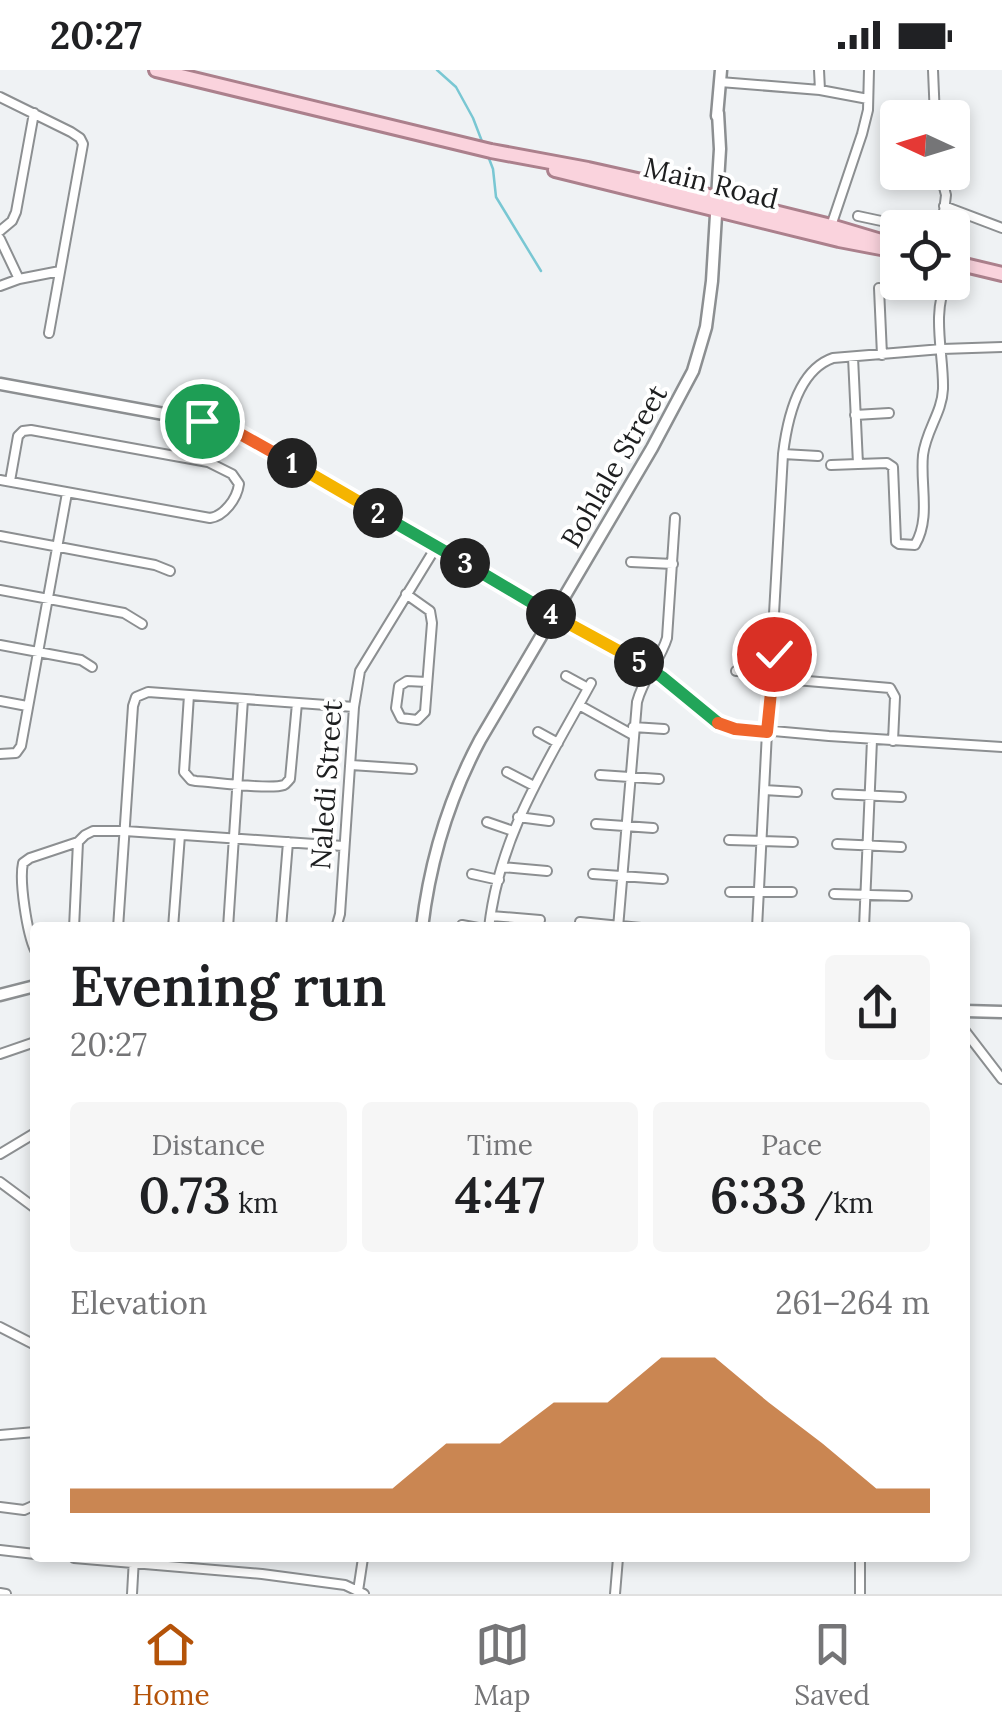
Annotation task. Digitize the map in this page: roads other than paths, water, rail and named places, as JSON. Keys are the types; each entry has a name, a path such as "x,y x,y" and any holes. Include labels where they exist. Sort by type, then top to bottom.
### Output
{"main road":[{"name":"Main Road","path":"156,70 468,146 588,169 839,240 880,246"},
{"name":"Main Road","path":"714,203 830,226 880,243"},
{"path":"970,269 1002,274"}],"street":[{"path":"819,70 820,90"},
{"path":"830,226 862,134 869,70"},
{"path":"933,70 934,100"},
{"path":"720,76 868,99"},
{"name":"Bohlale Street","path":"423,922 438,840 480,740 693,371 706,326 720,132 720,76"},
{"path":"0,97 77,136 83,144 49,332"},
{"path":"0,231 14,217 34,113"},
{"path":"944,210 946,190"},
{"path":"944,206 1002,228"},
{"path":"858,216 880,221"},
{"path":"0,239 20,279"},
{"path":"0,286 60,271"},
{"path":"879,288 882,355"},
{"path":"831,465 893,467 896,542 915,545 925,509 923,452 942,400 941,300"},
{"path":"757,922 783,454 791,412 803,386 824,362 833,358 1002,347"},
{"path":"853,357 858,464"},
{"path":"0,384 202,421 230,430 652,670 721,724 767,732 1002,747"},
{"path":"856,415 888,413"},
{"path":"31,430 208,462 232,474 240,484 224,512 210,518 5,480 18,436 31,430"},
{"path":"783,454 818,456"},
{"path":"0,754 13,754 20,749 67,492"},
{"path":"618,922 638,694 667,638 674,518"},
{"path":"0,536 155,564 170,571"},
{"name":"Naledi Street","path":"338,922 360,672 436,546"},
{"path":"631,562 673,564"},
{"path":"0,590 124,614 142,624"},
{"path":"406,594 426,606 432,616 426,708 417,720 401,718 396,708 399,686 404,682 427,682"},
{"path":"0,645 81,660 92,667"},
{"path":"736,671 890,688 896,697 894,741"},
{"path":"490,922 518,817 590,686 566,676"},
{"path":"118,922 134,701 139,694 354,707"},
{"path":"188,695 184,772 196,781 282,786 290,779 297,703"},
{"path":"228,922 243,700"},
{"path":"0,701 27,706"},
{"path":"580,704 633,731 664,729"},
{"path":"538,732 558,743"},
{"path":"864,922 872,740"},
{"path":"350,765 412,769"},
{"path":"507,772 534,786"},
{"path":"600,775 659,779"},
{"path":"764,790 796,792"},
{"path":"838,794 901,796"},
{"path":"518,817 549,821"},
{"path":"487,822 513,831"},
{"path":"596,824 653,828"},
{"path":"30,938 22,866 30,858 78,842 93,831 344,846"},
{"path":"173,922 180,835"},
{"path":"730,840 793,842"},
{"path":"74,922 78,842"},
{"path":"282,922 288,842"},
{"path":"838,844 902,848"},
{"path":"502,867 547,871"},
{"path":"472,874 499,880"},
{"path":"593,874 662,879"},
{"path":"730,892 792,892"},
{"path":"834,894 906,896"},
{"path":"491,916 540,920"},
{"path":"0,995 30,987"},
{"path":"970,1011 1002,1012"},
{"path":"970,1037 1002,1079"},
{"path":"0,1054 30,1043"},
{"path":"0,1154 30,1136"},
{"path":"0,1182 30,1204"},
{"path":"0,1327 30,1342"},
{"path":"0,1436 30,1433"},
{"path":"0,1507 24,1510 30,1507"},
{"path":"0,1550 30,1553"},
{"path":"132,1594 134,1562"},
{"path":"152,1562 262,1574 357,1591 363,1562"},
{"path":"616,1594 618,1562"},
{"path":"860,1562 860,1594"}],"waterway":[{"path":"437,70 456,87 483,144"},
{"path":"488,156 496,197 541,271"}]}
